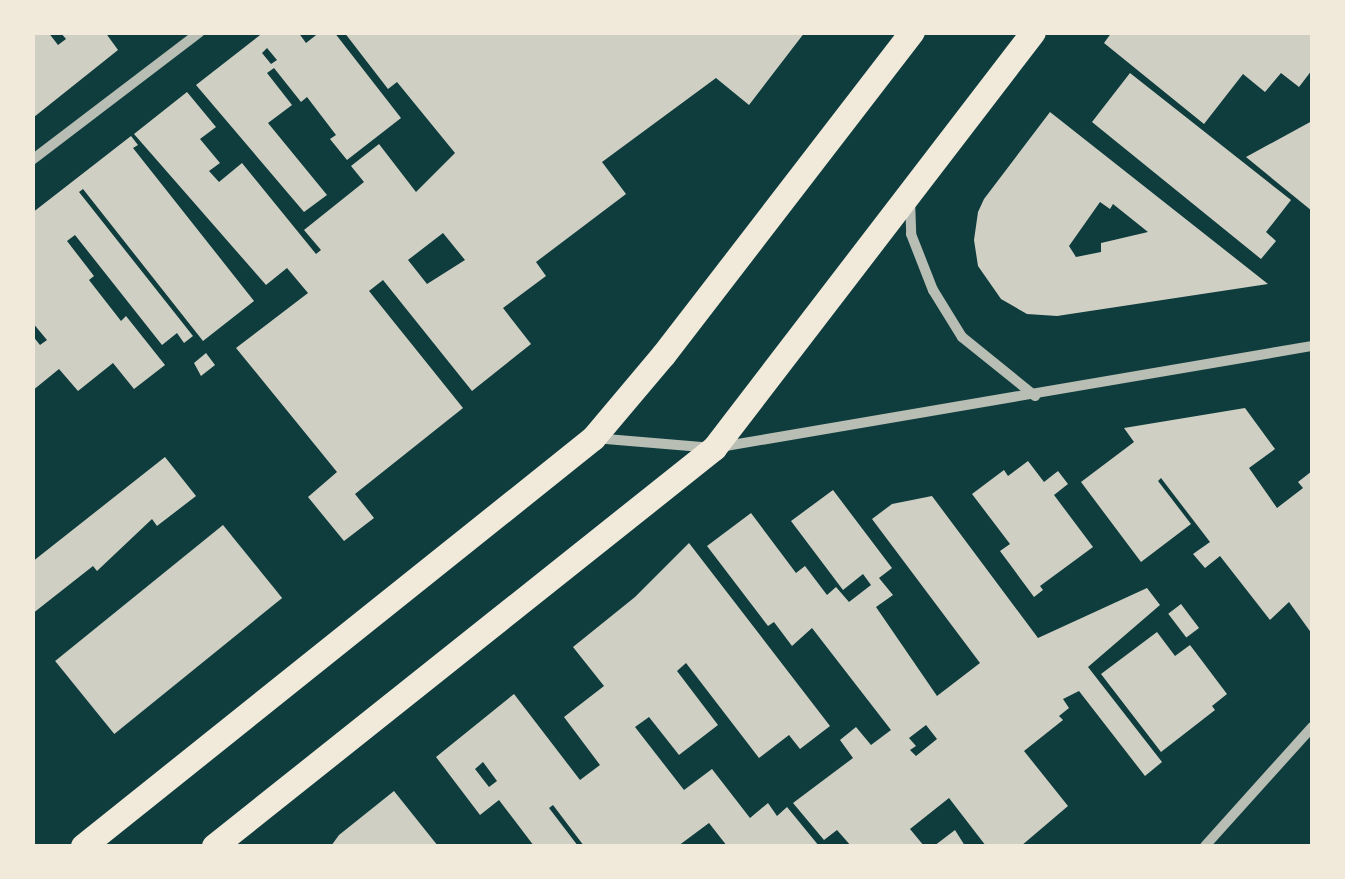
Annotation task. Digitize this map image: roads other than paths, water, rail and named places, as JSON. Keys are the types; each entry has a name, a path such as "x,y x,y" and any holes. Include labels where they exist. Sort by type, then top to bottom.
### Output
{"main road":[{"path":"83,846 593,438 664,355 912,32"},
{"path":"214,846 714,448 1032,32"}],"street":[{"path":"32,160 200,32"},
{"path":"910,189 912,234 943,306 962,336 1034,396"},
{"path":"593,438 714,448 1312,346"},
{"path":"1205,846 1312,727"}]}
